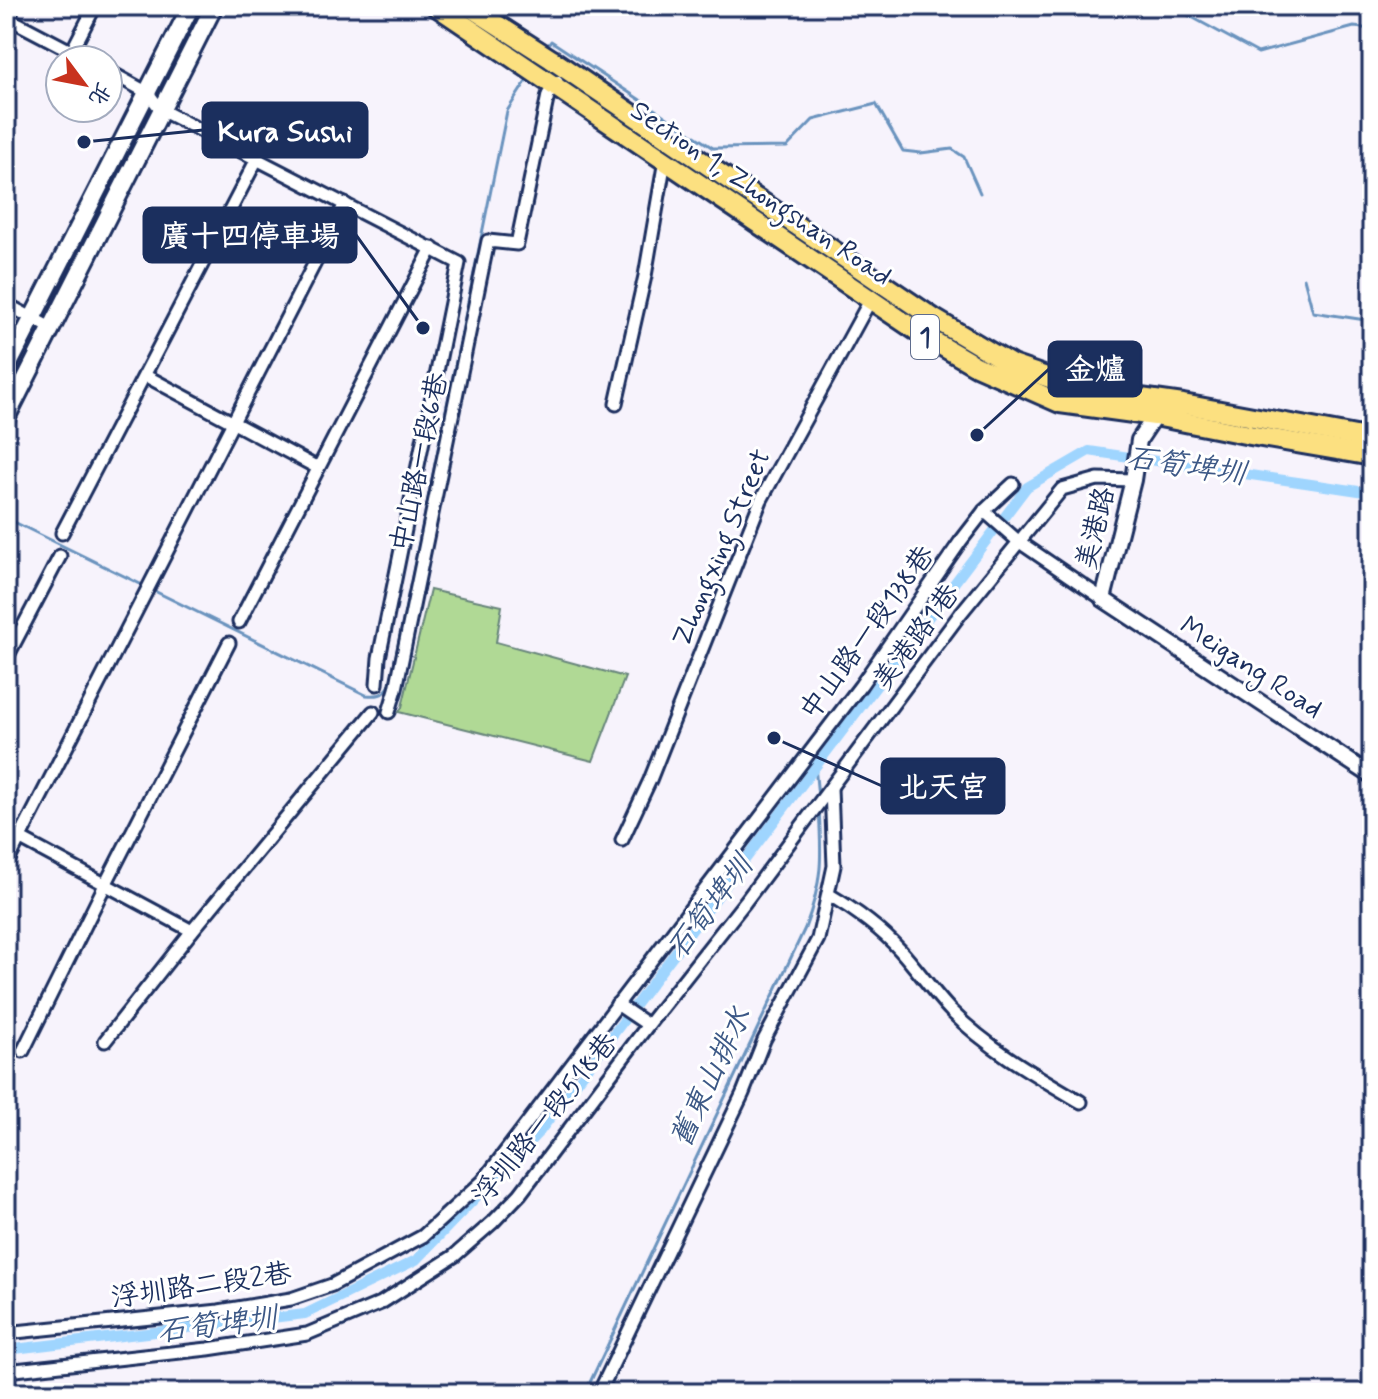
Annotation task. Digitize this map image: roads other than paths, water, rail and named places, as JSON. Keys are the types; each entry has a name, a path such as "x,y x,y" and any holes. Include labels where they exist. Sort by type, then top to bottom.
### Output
{"main road":[{"path":"6,370 191,6"},
{"path":"6,418 214,6"},
{"name":"1","path":"436,6 517,48 562,63"},
{"name":"1","path":"468,6 517,48 547,80"},
{"name":"Section 1, Zhongshan Road","path":"562,63 877,291 923,335 976,366 1060,403 1155,416 1372,456"},
{"name":"Section 1, Zhongshan Road","path":"547,80 665,160 877,291 933,318 1012,365 1084,390 1183,404 1372,439"}],"street":[{"path":"76,44 95,6"},
{"path":"6,17 58,44"},
{"name":"中山路一段6巷","path":"389,712 488,241 517,244 548,95 547,80 562,63"},
{"path":"124,80 148,93 161,110 258,157 459,263 379,658 377,684"},
{"path":"62,533 258,157"},
{"path":"616,404 645,276 665,160"},
{"path":"6,865 231,421 345,204"},
{"path":"239,622 432,248"},
{"name":"Zhongxing Street","path":"622,840 650,780 761,500 877,291"},
{"path":"6,304 51,328"},
{"path":"146,376 318,468"},
{"path":"1155,416 1183,404"},
{"name":"美港路","path":"1103,599 1134,475 1139,440 1155,416"},
{"name":"美港路1巷","path":"822,800 1018,541 1062,489 1098,479 1134,475"},
{"name":"中山路一段138巷","path":"617,1004 861,685 984,511 1013,484"},
{"path":"984,511 1018,541 1103,599"},
{"path":"6,659 60,556"},
{"name":"Meigang Road","path":"1103,599 1372,776"},
{"path":"23,1051 229,643"},
{"path":"105,1041 373,712"},
{"path":"599,1393 743,1093 764,1040 818,939 834,866 831,788"},
{"name":"浮圳路一段518巷","path":"6,1371 307,1334 381,1303 454,1256 520,1194 822,800"},
{"path":"6,831 192,931"},
{"path":"828,894 860,913 899,949 951,1010 984,1040 1081,1102"},
{"path":"617,1004 648,1025"},
{"name":"浮圳路二段2巷","path":"6,1333 219,1311 291,1299 332,1285 375,1263 423,1236 483,1181 617,1004"}],"waterway":[{"path":"1182,6 1186,14 1258,53 1354,27 1372,29"},
{"path":"547,47 551,41 713,148 787,147 813,120 876,104 903,151 921,153 952,149 964,157 980,193"},
{"path":"6,518 366,695 383,693 390,685 507,111 529,77"},
{"path":"1304,278 1313,312 1372,321"},
{"name":"石筍埤圳","path":"6,1350 305,1314 416,1260 541,1130 1027,487 1089,451 1372,493"},
{"name":"舊東山排水","path":"815,766 818,797"},
{"name":"舊東山排水","path":"585,1393 805,928 820,869 819,809"}],"place":[{"name":"Kura Sushi","path":"84,142"},
{"name":"廣十四停車場","path":"423,328"},
{"name":"金爐","path":"977,435"},
{"name":"北天宮","path":"774,738"}]}
